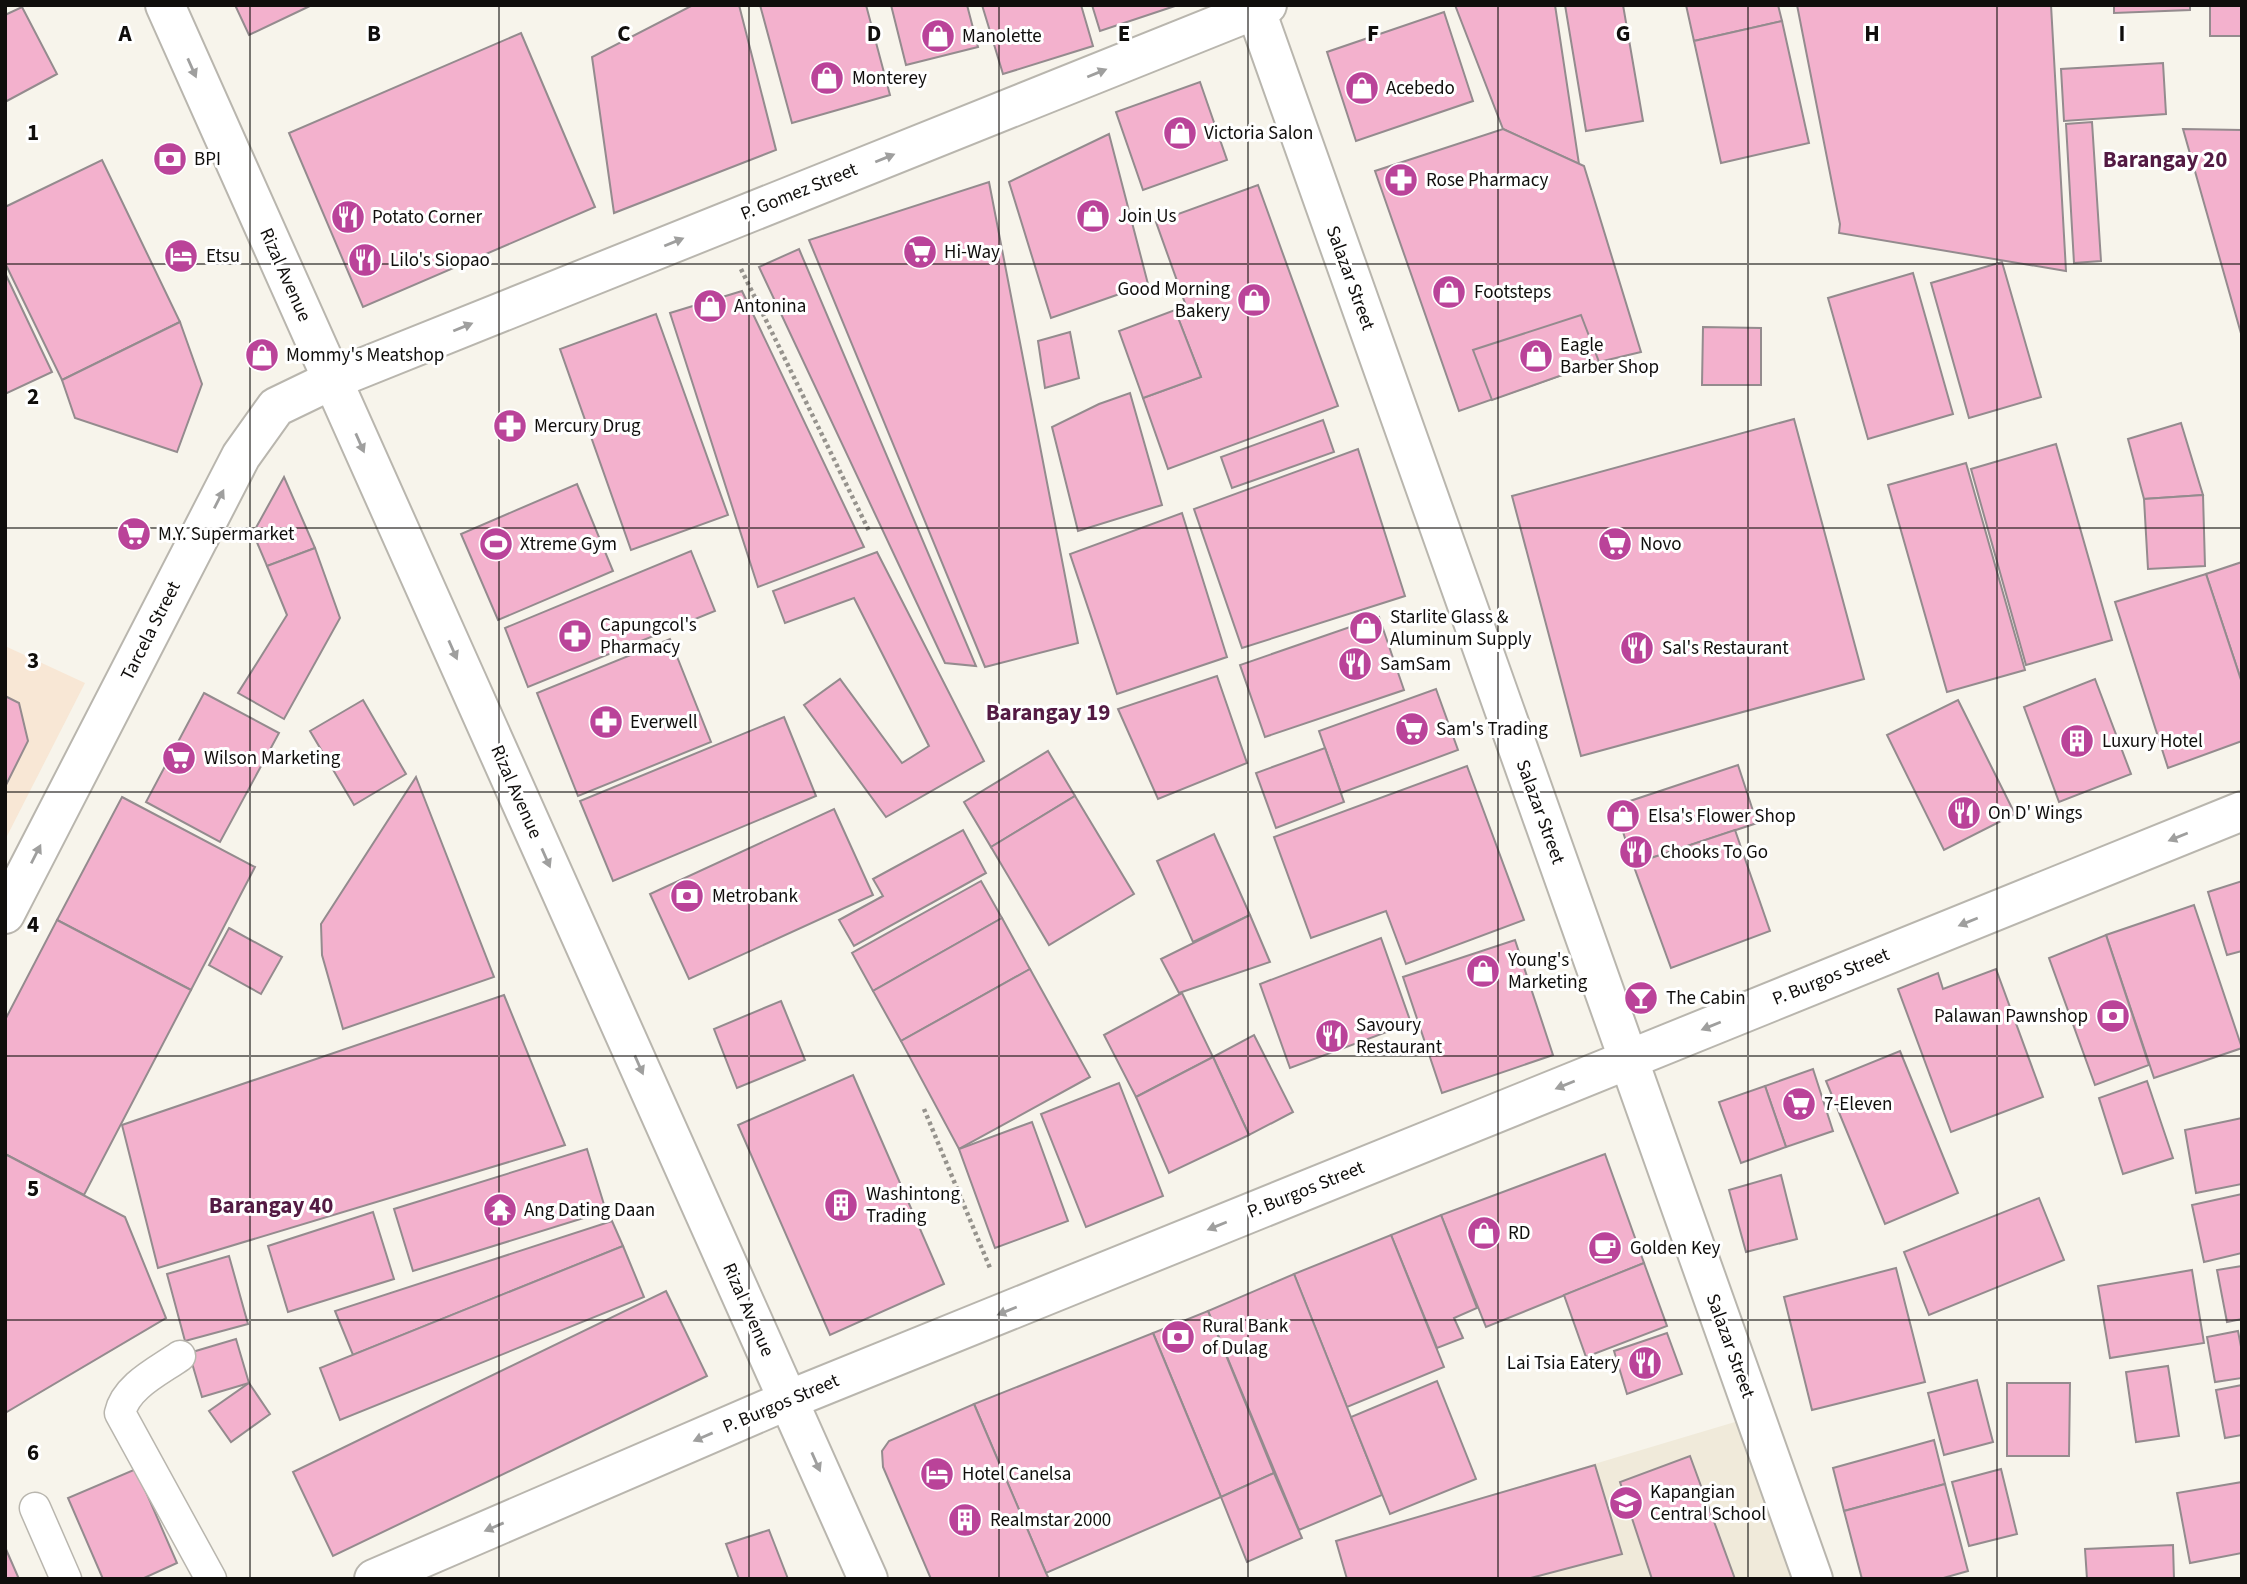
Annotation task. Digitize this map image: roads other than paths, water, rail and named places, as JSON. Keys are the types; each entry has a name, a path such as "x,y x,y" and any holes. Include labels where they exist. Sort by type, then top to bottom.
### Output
{"main road":[{"name":"Rizal Avenue","path":"165,5 868,1579"},
{"name":"P. Gomez Street","path":"332,380 1259,7"},
{"name":"Salazar Street","path":"1259,7 1813,1579"},
{"name":"Tarcela Street","path":"5,914 241,456 276,407 332,380"},
{"name":"P. Burgos Street","path":"374,1579 788,1400 2242,811"}],"lane":[{"path":"180,1356 138,1385 122,1403 120,1413 211,1579"},
{"path":"35,1508 66,1579"}],"place":[{"name":"Manolette","path":"938,36"},
{"name":"Monterey","path":"827,78"},
{"name":"Acebedo","path":"1362,88"},
{"name":"Victoria Salon","path":"1180,133"},
{"name":"BPI","path":"170,159"},
{"name":"Rose Pharmacy","path":"1401,180"},
{"name":"Join Us","path":"1093,216"},
{"name":"Potato Corner","path":"348,217"},
{"name":"Hi-Way","path":"920,252"},
{"name":"Etsu","path":"181,256"},
{"name":"Lilo's Siopao","path":"365,260"},
{"name":"Footsteps","path":"1449,292"},
{"name":"Good Morning Bakery","path":"1254,300"},
{"name":"Antonina","path":"710,306"},
{"name":"Mommy's Meatshop","path":"262,355"},
{"name":"Eagle Barber Shop","path":"1536,356"},
{"name":"Mercury Drug","path":"510,426"},
{"name":"M.Y. Supermarket","path":"134,534"},
{"name":"Xtreme Gym","path":"496,544"},
{"name":"Novo","path":"1615,544"},
{"name":"Starlite Glass & Aluminum Supply","path":"1366,628"},
{"name":"Capungcol's Pharmacy","path":"575,636"},
{"name":"Sal's Restaurant","path":"1637,648"},
{"name":"SamSam","path":"1355,664"},
{"name":"Everwell","path":"606,722"},
{"name":"Sam's Trading","path":"1412,729"},
{"name":"Luxury Hotel","path":"2077,741"},
{"name":"Wilson Marketing","path":"179,758"},
{"name":"On D' Wings","path":"1964,813"},
{"name":"Elsa's Flower Shop","path":"1623,816"},
{"name":"Chooks To Go","path":"1636,852"},
{"name":"Metrobank","path":"687,896"},
{"name":"Young's Marketing","path":"1483,971"},
{"name":"The Cabin","path":"1641,998"},
{"name":"Palawan Pawnshop","path":"2113,1016"},
{"name":"Savoury Restaurant","path":"1332,1036"},
{"name":"7-Eleven","path":"1799,1104"},
{"name":"Washintong Trading","path":"841,1205"},
{"name":"Ang Dating Daan","path":"500,1210"},
{"name":"RD","path":"1484,1233"},
{"name":"Golden Key","path":"1605,1248"},
{"name":"Rural Bank of Dulag","path":"1178,1337"},
{"name":"Lai Tsia Eatery","path":"1645,1363"},
{"name":"Hotel Canelsa","path":"937,1474"},
{"name":"Kapangian Central School","path":"1626,1503"},
{"name":"Realmstar 2000","path":"965,1520"}],"district":[{"name":"Barangay 20","path":"2165,159"},
{"name":"Barangay 19","path":"1048,712"},
{"name":"Barangay 40","path":"271,1205"}]}
